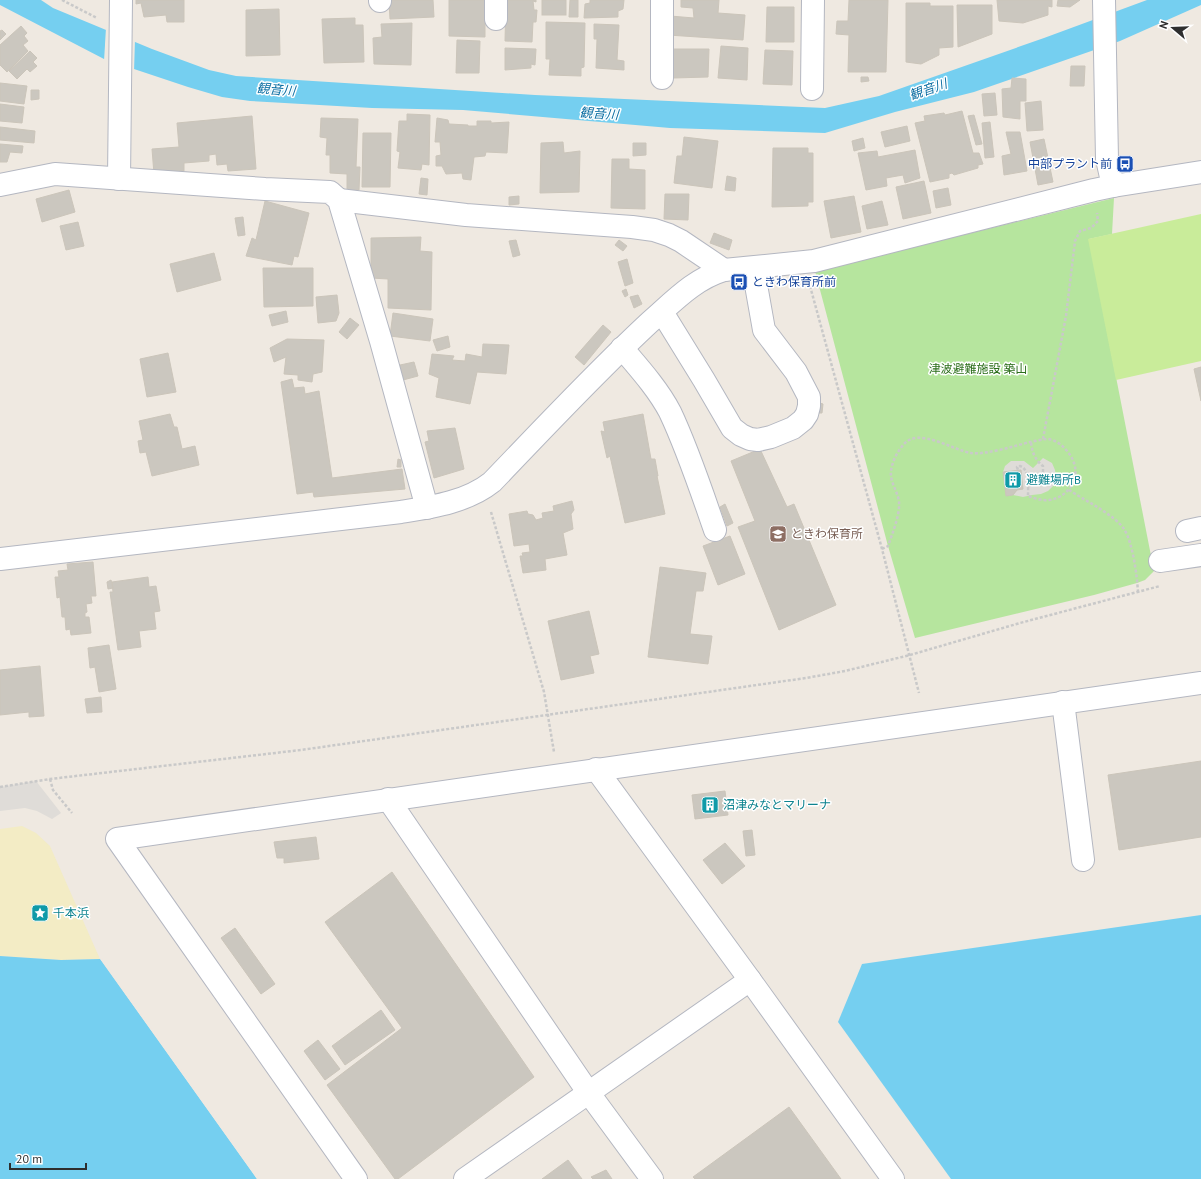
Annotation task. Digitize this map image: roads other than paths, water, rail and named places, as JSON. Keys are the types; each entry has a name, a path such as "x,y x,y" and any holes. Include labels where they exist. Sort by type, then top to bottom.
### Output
{"street":[{"path":"119,179 120,68 112,27 121,0"},
{"path":"662,0 662,78"},
{"path":"812,90 813,0"},
{"path":"1104,4 1107,159 1104,188"},
{"path":"0,559 378,515 427,508 468,497 483,490 492,482 622,348 688,288 703,278 724,270 814,261 1104,188 1201,172"},
{"path":"0,185 55,174 265,189 330,192 339,200 381,341 427,508"},
{"path":"339,200 466,215 632,227 654,230 681,241 724,270"},
{"path":"662,312 732,428 741,435 750,439 758,440 771,437 793,428 803,420 807,414 809,397 796,372 764,330 753,268"},
{"path":"622,348 656,391 669,411 687,453 715,530"},
{"path":"1160,561 1201,555"},
{"path":"356,1179 117,839 1201,683"},
{"path":"1063,702 1083,860"},
{"path":"596,769 893,1179"},
{"path":"388,800 588,1092 652,1179"},
{"path":"465,1179 750,980"}],"water":[{"name":"観音川","path":"0,0 41,0 53,8 152,49 209,70 236,76 535,95 825,108 879,96 1147,0 1201,0 1201,5 1120,41 974,92 895,112 825,133 670,128 463,110 372,108 250,101 222,97 104,59 0,5"},
{"path":"1201,915 1201,1179 951,1179 838,1022 862,964"},
{"path":"0,956 61,960 100,959 257,1179 0,1179"}],"place":[{"name":"中部プラント前","path":"1125,164"},
{"name":"ときわ保育所前","path":"739,282"},
{"name":"避難場所B","path":"1013,480"},
{"name":"ときわ保育所","path":"778,534"},
{"name":"沼津みなとマリーナ","path":"710,805"},
{"name":"千本浜","path":"40,913"}],"park label":[{"name":"津波避難施設 築山","path":"978,369"}]}
